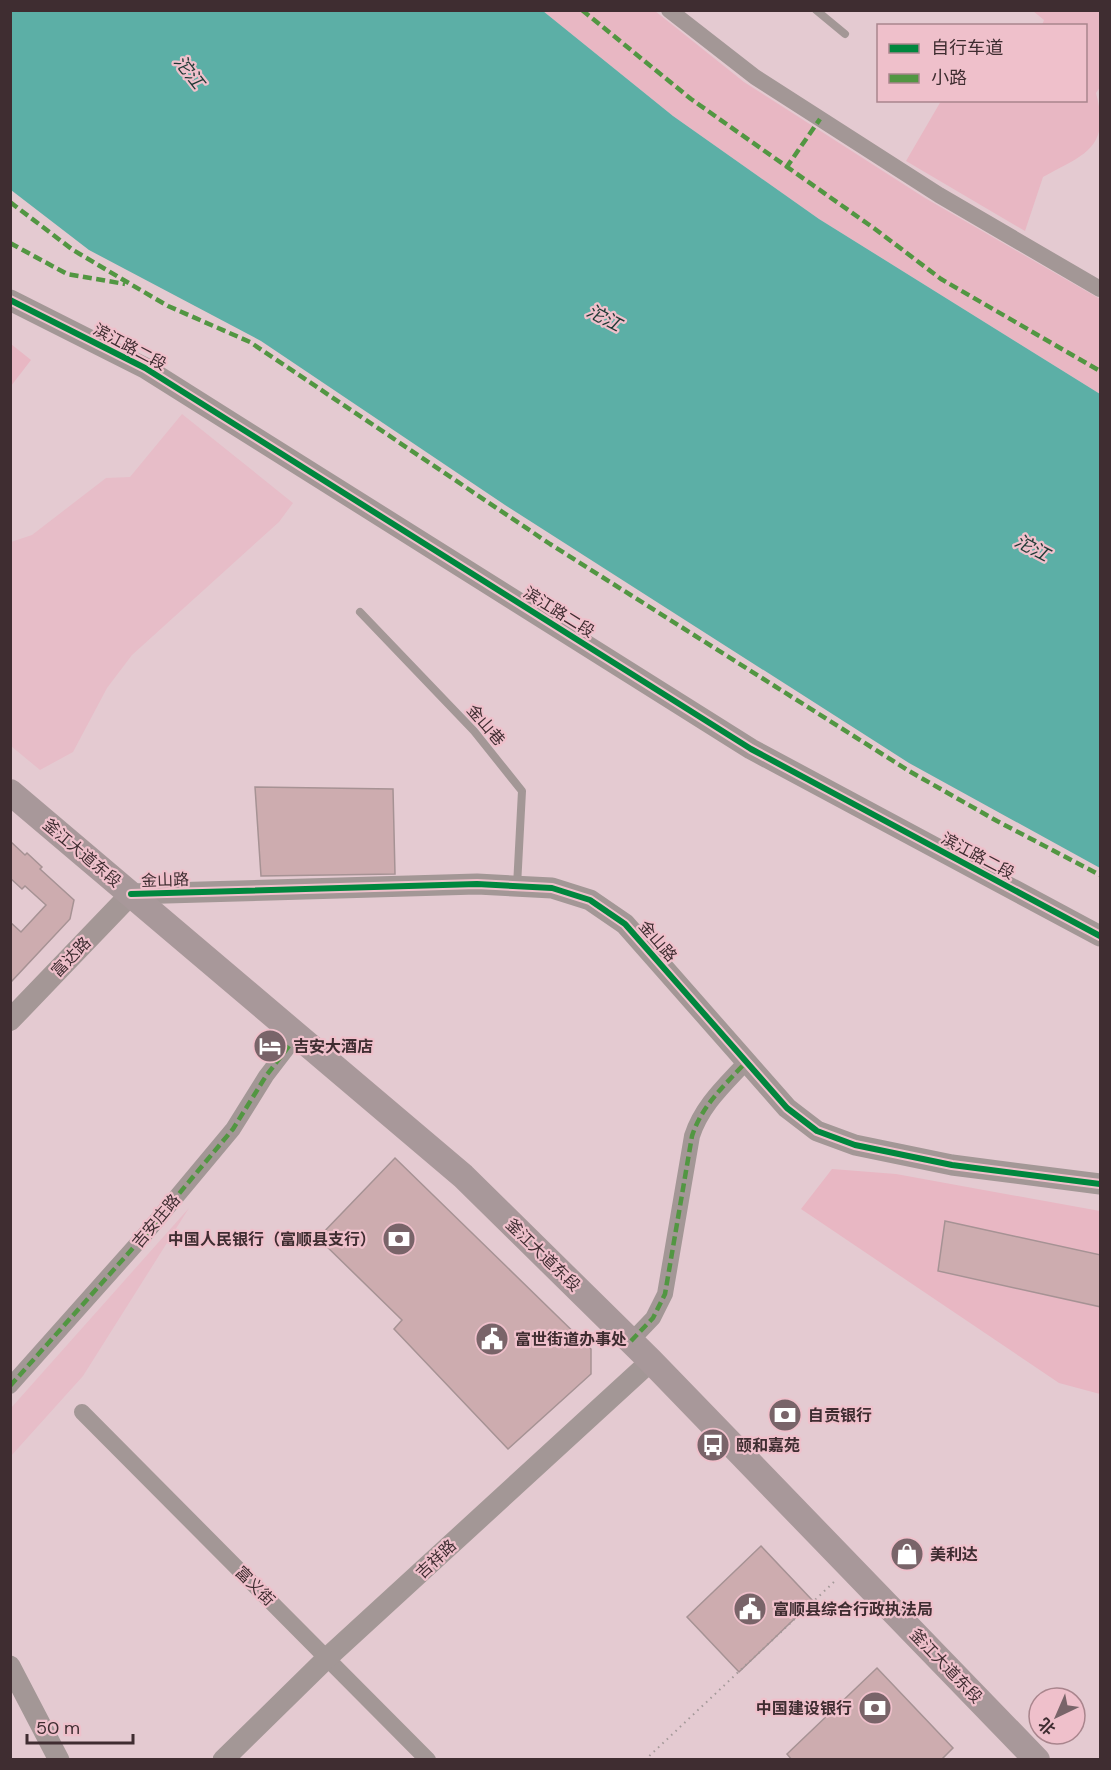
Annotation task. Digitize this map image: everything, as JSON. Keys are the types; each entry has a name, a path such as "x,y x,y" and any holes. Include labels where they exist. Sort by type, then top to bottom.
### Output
{"main road":[{"name":"釜江大道东段","path":"10,792 289,1046 454,1187 646,1366 1037,1760"},
{"name":"釜江大道东段","path":"10,810 126,899 463,1176 632,1341 646,1366 840,1577 1016,1760"},
{"name":"富达路","path":"10,1020 126,899"}],"street":[{"path":"669,10 754,77 939,195 1101,290"},
{"name":"滨江路二段","path":"10,300 145,368 751,749 1101,936"},
{"name":"金山路","path":"126,899 477,884 552,888 590,900 625,924 787,1108 817,1131 855,1145 952,1165 1101,1184"},
{"name":"吉安庄路","path":"10,1386 142,1238 233,1129 266,1076 289,1046"},
{"path":"632,1341 653,1318 665,1294 693,1136 698,1120 706,1106 746,1062"},
{"name":"吉祥路","path":"223,1760 327,1658 646,1366"},
{"name":"富义街","path":"82,1412 429,1760"},
{"path":"10,1666 59,1760"}],"lane":[{"path":"816,10 845,34"},
{"name":"金山巷","path":"360,612 474,731 522,790 517,886"}],"path":[{"path":"645,1760 840,1577"}],"shaded area":[{"path":"543,11 655,11 744,82 925,198 1100,299 1100,394 819,219 673,116"},
{"path":"1033,11 1100,11 1100,87 1096,93 1100,127 1097,138 1082,155 1043,177 1025,231 906,161 940,102 1087,102 1087,24 1042,24 1044,20"},
{"path":"11,344 31,360 10,386"},
{"path":"182,414 293,503 279,522 132,655 107,688 73,752 40,770 11,746 11,542 32,535 106,478 130,477"},
{"path":"832,1169 896,1174 1100,1211 1100,1394 1059,1383 801,1209"},
{"path":"189,1208 83,1376 11,1456 11,1408"}],"water":[{"name":"沱江","path":"10,11 543,11 673,116 819,219 1100,394 1100,868 909,763 505,505 261,341 89,250 11,190"}],"building":[{"path":"255,787 393,789 395,874 261,876"},
{"path":"10,841 25,855 27,853 42,867 40,869 74,900 70,919 10,983 10,922 21,932 46,905 25,886 22,889 10,878"},
{"name":"富世街道办事处","path":"395,1158 591,1349 591,1374 508,1449 394,1329 402,1320 318,1238"},
{"path":"945,1221 1101,1255 1101,1307 938,1271"},
{"name":"富顺县综合行政执法局","path":"761,1546 813,1601 739,1672 687,1617"},
{"name":"中国建设银行","path":"877,1668 953,1748 941,1760 792,1760 787,1754"}],"marked path":[{"path":"582,10 691,99 875,229 941,279 1100,371"},
{"path":"786,168 820,119"},
{"path":"10,202 73,250 132,285 168,306 250,342 550,544 909,771 997,821 1100,875"},
{"path":"10,243 67,274 125,284"},
{"path":"10,1386 142,1238 233,1129 266,1076 289,1046"},
{"path":"631,1341 653,1318 665,1294 692,1136 696,1125 715,1096 746,1062"}],"cycle path":[{"path":"10,300 145,368 751,749 1100,936"},
{"path":"131,894 477,884 552,888 590,900 625,924 787,1108 817,1131 855,1145 952,1165 1100,1184"}],"place":[{"name":"吉安大酒店","path":"270,1046"},
{"name":"中国人民银行（富顺县支行）","path":"399,1239"},
{"name":"富世街道办事处","path":"492,1339"},
{"name":"自贡银行","path":"785,1415"},
{"name":"颐和嘉苑","path":"713,1445"},
{"name":"美利达","path":"907,1554"},
{"name":"富顺县综合行政执法局","path":"750,1609"},
{"name":"中国建设银行","path":"875,1708"}]}
